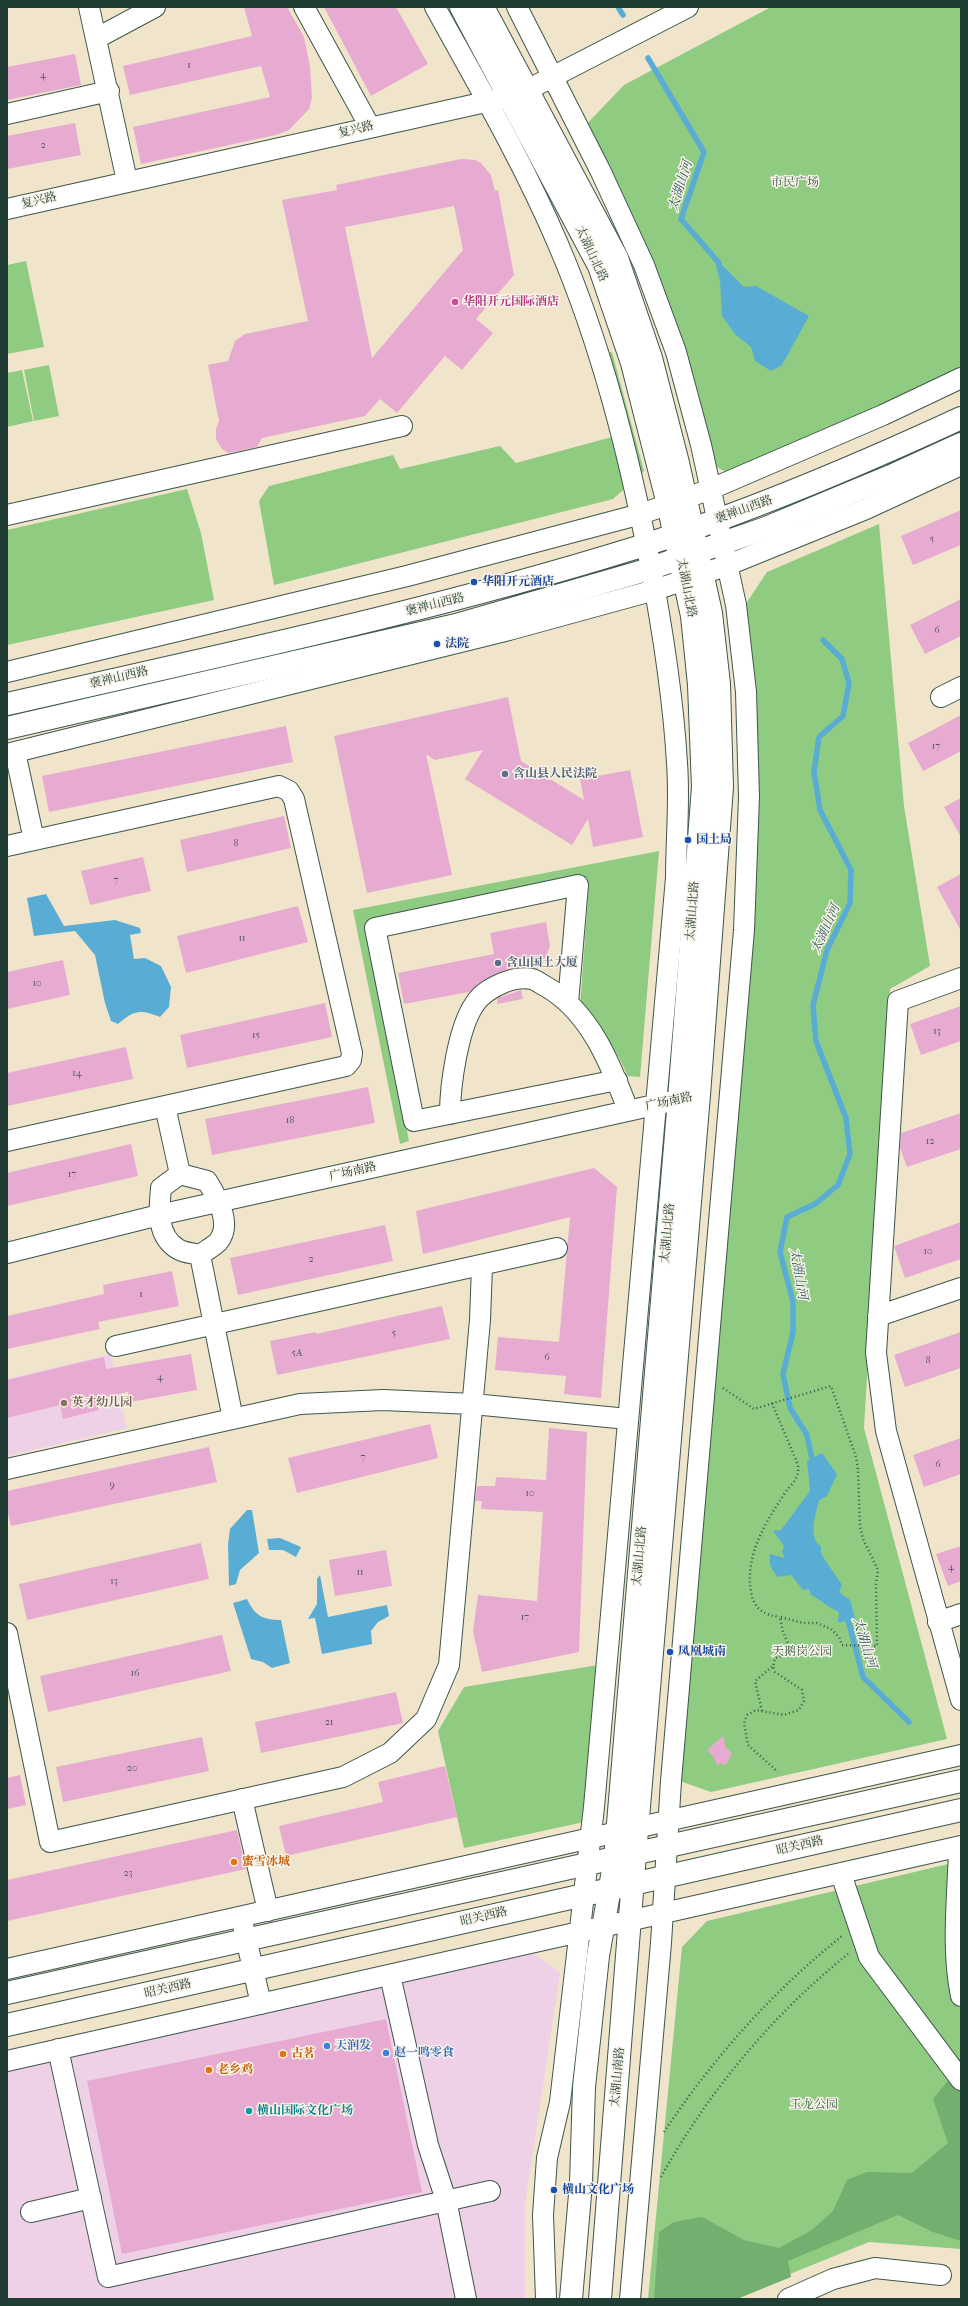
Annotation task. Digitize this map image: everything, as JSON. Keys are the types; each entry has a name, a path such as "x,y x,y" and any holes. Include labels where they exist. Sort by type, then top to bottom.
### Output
{"main road":[{"name":"太湖山北路","path":"461,7 518,93"},
{"name":"太湖山北路","path":"483,7 518,93 599,266 677,501 694,577 711,613 718,676 722,787 689,1097 625,1856"},
{"name":"褒禅山西路","path":"7,704 450,602 646,544 758,506 882,454 961,418"},
{"name":"褒禅山西路","path":"7,728 456,625 651,568 766,528 891,476 961,444"},
{"path":"7,1994 246,1939 587,1865 961,1781"},
{"name":"昭关西路","path":"7,2025 961,1810"},
{"path":"571,2299 581,2183 584,2087 598,1956 609,1889 625,1856"},
{"name":"太湖山南路","path":"600,2299 633,1884 625,1856"}],"street":[{"path":"89,7 109,91 127,181"},
{"path":"97,38 155,7"},
{"path":"304,7 370,127"},
{"path":"435,7 518,158 558,246 598,355 633,474 666,657 678,766 676,878 590,1839 560,2102 547,2158 543,2215 546,2299"},
{"path":"517,7 600,170 644,266 676,352 711,489 728,566 736,605 746,692 749,796 744,930 668,1821 663,1914 630,2299"},
{"name":"复兴路","path":"7,209 518,93 688,7"},
{"path":"7,114 109,91"},
{"path":"7,672 407,576 640,514 711,489 883,415 961,378"},
{"path":"7,515 402,426"},
{"path":"34,840 11,753 509,630 655,590 728,566 866,509 961,466"},
{"path":"941,697 961,687"},
{"path":"7,846 279,786 289,791 294,799 352,1054 351,1060 346,1066 7,1141"},
{"path":"568,1003 578,886 375,928 414,1121 617,1080"},
{"path":"961,978 898,1001 876,1353 886,1431 938,1622 961,1700"},
{"path":"450,1114 450,1088 466,1025 474,1004 490,988 514,979 532,979 554,991 568,1003 595,1037 617,1080 628,1110"},
{"name":"广场南路","path":"7,1253 159,1215 689,1097"},
{"path":"165,1106 180,1174"},
{"path":"180,1174 207,1181 220,1202 224,1225 218,1242 200,1255"},
{"path":"180,1174 161,1188 159,1215 164,1235 178,1249 200,1255"},
{"path":"116,1346 482,1266 557,1248"},
{"path":"200,1255 233,1419"},
{"path":"7,1633 10,1658 50,1842 343,1777 390,1753 426,1718 449,1665 480,1320 482,1266"},
{"path":"878,1316 961,1288"},
{"path":"7,1469 300,1404 383,1400 473,1404 628,1419"},
{"path":"938,1622 961,1614"},
{"path":"7,1969 961,1755"},
{"path":"242,1799 268,1911"},
{"path":"7,2061 960,1847 956,1950 957,1977 961,1996"},
{"path":"841,1874 869,1957 961,2080"},
{"path":"241,1917 261,2004"},
{"path":"390,1975 428,2145 446,2200 466,2299"},
{"path":"58,2049 108,2277 490,2191"},
{"path":"31,2212 91,2198"},
{"path":"788,2299 833,2279 875,2268 941,2275"}],"path":[{"path":"735,1396 754,1409 772,1403 831,1386 856,1456 860,1526 864,1539 878,1570 876,1584 877,1646 842,1645 839,1637 831,1629 817,1623 803,1623 768,1615 758,1609 752,1598 749,1580 752,1557 757,1541 784,1494 797,1479 799,1472 798,1465 772,1403"},
{"path":"778,1772 748,1745 744,1723 747,1715 751,1711 762,1711 784,1715 800,1710 804,1701 802,1690 775,1672 773,1666 775,1658 792,1653 783,1632 780,1617"},
{"path":"762,1711 755,1681 773,1666"},
{"path":"660,2139 695,2088 767,2004 814,1958 860,1932"},
{"path":"659,2181 699,2113 734,2069 794,2002 830,1968 860,1932"}],"shaded area":[{"name":"英才幼儿园","path":"111,1354 127,1428 7,1456 7,1379"},
{"path":"533,1953 560,1973 525,2204 525,2299 7,2299 7,2067"}],"green space":[{"name":"市民广场","path":"771,7 961,7 961,374 726,472 705,461 681,357 581,130 624,85"},
{"path":"26,261 44,347 7,354 7,265"},
{"path":"612,352 644,471 613,499 274,585 259,501 269,486 393,455 400,469 500,446 516,463 623,434 601,355"},
{"path":"49,365 59,416 34,421 24,370"},
{"path":"22,370 33,421 7,427 7,373"},
{"path":"187,489 201,533 214,600 7,645 7,530"},
{"name":"天鹅岗公园","path":"879,524 904,806 930,966 890,989 864,1428 947,1739 711,1792 674,1779 758,783 741,611 767,572"},
{"path":"659,851 640,1077 628,1076 618,1056 580,1006 589,884 368,929 409,1141 400,1144 353,910"},
{"path":"598,1665 584,1822 464,1848 438,1731 464,1687"},
{"name":"玉龙公园","path":"961,1861 961,2249 869,2242 728,2299 648,2299 682,1947 707,1921"},
{"path":"950,2078 961,2092 961,2241 933,2232 898,2215 788,2261 791,2277 737,2299 654,2299 659,2232 674,2222 702,2217 744,2240 779,2248 812,2230 833,2211 847,2180 867,2172 912,2173 948,2143 933,2099"}],"water":[{"path":"714,257 744,287 756,286 809,316 782,365 771,371 755,361 751,347 735,334 722,316 720,281"},
{"path":"46,894 64,926 115,920 140,928 141,933 130,935 134,959 145,958 161,966 171,987 169,1007 160,1017 138,1012 128,1016 118,1024 111,1021 105,1003 95,955 75,931 34,936 27,898"},
{"path":"822,1453 837,1474 827,1496 819,1500 813,1531 814,1536 821,1547 821,1554 842,1585 839,1592 850,1600 855,1618 838,1623 839,1612 811,1595 809,1589 803,1590 791,1575 777,1577 770,1565 770,1554 785,1558 782,1552 784,1546 773,1531 781,1530 810,1491 807,1461"},
{"path":"247,1510 252,1510 259,1553 240,1570 236,1584 229,1586 228,1545 230,1529"},
{"path":"280,1538 301,1547 296,1557 283,1550 269,1550 267,1539"},
{"path":"320,1575 328,1617 387,1605 389,1616 378,1622 371,1631 372,1644 322,1654 315,1618 308,1619 317,1604 317,1579"},
{"path":"247,1599 253,1609 260,1616 269,1619 281,1620 290,1663 272,1668 263,1662 251,1659 233,1603"}],"building":[{"path":"244,7 287,7 304,37 310,66 312,98 309,109 289,130 276,135 141,164 133,127 270,97 261,66 130,95 123,66 252,36"},
{"path":"324,7 396,7 428,64 371,96"},
{"path":"75,54 81,85 7,100 7,67"},
{"path":"75,123 81,155 7,169 7,136"},
{"name":"华阳开元国际酒店","path":"461,159 475,160 481,163 491,175 495,191 498,190 514,275 476,319 493,333 462,370 445,356 397,413 380,399 365,416 262,438 257,447 228,453 222,449 216,439 216,429 219,421 208,365 228,361 235,341 245,334 308,321 282,200 337,190 336,185","holes":["454,206 463,250 372,358 345,227"]},
{"path":"961,510 961,545 913,565 901,536"},
{"path":"961,599 961,636 925,654 910,625"},
{"path":"508,697 521,761 584,800 580,779 630,770 643,837 593,847 588,819 572,845 465,779 483,750 435,760 426,754 452,875 367,893 334,736"},
{"path":"961,715 961,751 923,771 908,743"},
{"path":"286,726 293,762 49,812 42,776"},
{"path":"961,798 961,837 944,807"},
{"path":"284,816 291,848 187,872 180,840"},
{"path":"143,857 151,891 90,905 81,871"},
{"path":"961,874 961,931 937,887"},
{"path":"298,906 308,942 186,973 177,936"},
{"name":"含山国土大厦","path":"546,922 550,946 544,962 537,969 525,967 508,969 486,979 469,992 404,1004 398,973 494,954 490,933"},
{"path":"63,960 70,995 7,1009 7,972"},
{"path":"521,990 523,999 497,1004 498,998"},
{"path":"325,1003 332,1037 187,1068 180,1035"},
{"path":"961,1006 961,1041 921,1055 910,1024"},
{"path":"126,1047 133,1079 7,1106 7,1073"},
{"path":"368,1087 375,1123 212,1155 205,1119"},
{"path":"961,1113 961,1149 907,1167 900,1148 901,1133"},
{"path":"131,1144 138,1176 7,1206 7,1173"},
{"path":"594,1168 617,1187 601,1398 564,1394 566,1376 495,1370 498,1337 559,1342 570,1217 423,1254 416,1211"},
{"path":"961,1222 961,1259 905,1278 894,1246"},
{"path":"385,1225 393,1261 238,1295 230,1258"},
{"path":"172,1271 179,1306 98,1322 100,1329 7,1349 7,1316 104,1294 103,1285"},
{"path":"442,1306 450,1339 277,1375 270,1341 316,1332 316,1334"},
{"path":"961,1332 961,1368 905,1387 894,1355"},
{"path":"191,1354 197,1390 130,1402 128,1392 97,1399 99,1410 63,1419 60,1405 7,1418 7,1380 104,1357 106,1369"},
{"path":"430,1424 438,1458 297,1493 288,1458"},
{"path":"549,1428 587,1432 579,1652 482,1672 473,1631 478,1595 537,1601 543,1512 481,1509 482,1501 475,1501 477,1486 495,1486 496,1477 546,1480"},
{"path":"961,1438 961,1474 924,1487 913,1455"},
{"path":"209,1447 217,1482 11,1526 7,1509 7,1491"},
{"path":"201,1543 209,1579 27,1620 19,1584"},
{"path":"961,1546 961,1581 948,1586 936,1554"},
{"path":"386,1550 392,1586 335,1596 329,1560"},
{"path":"222,1635 231,1671 48,1712 40,1676"},
{"path":"396,1692 403,1723 261,1753 255,1722"},
{"path":"724,1735 725,1747 732,1753 726,1765 721,1763 717,1765 713,1756 707,1750"},
{"path":"202,1737 209,1771 63,1802 56,1767"},
{"path":"445,1766 457,1817 286,1856 279,1826 383,1802 378,1782"},
{"path":"20,1775 26,1805 7,1809 7,1778"},
{"path":"237,1830 246,1869 7,1921 7,1880"},
{"name":"横山国际文化广场","path":"386,2019 422,2192 122,2254 87,2081"}],"waterway":[{"name":"太湖山河","path":"618,7 623,15"},
{"name":"太湖山河","path":"648,58 704,152 681,219 719,263"},
{"name":"太湖山河","path":"813,1464 807,1435 790,1408 783,1374 793,1332 793,1302 780,1252 787,1217 815,1204 838,1185 850,1154 846,1118 816,1041 813,1005 827,950 850,903 851,870 820,810 814,772 819,737 843,716 849,683 842,659 823,640"},
{"name":"太湖山河","path":"844,1615 848,1620 863,1677 909,1722"}],"place":[{"name":"华阳开元国际酒店","path":"455,302"},
{"name":"华阳开元酒店","path":"474,582"},
{"name":"法院","path":"437,644"},
{"name":"含山县人民法院","path":"505,774"},
{"name":"国土局","path":"688,840"},
{"name":"含山国土大厦","path":"498,963"},
{"name":"英才幼儿园","path":"64,1403"},
{"name":"凤凰城南","path":"670,1652"},
{"name":"蜜雪冰城","path":"234,1862"},
{"name":"天润发","path":"327,2046"},
{"name":"赵一鸣零食","path":"386,2053"},
{"name":"古茗","path":"283,2054"},
{"name":"老乡鸡","path":"209,2070"},
{"name":"横山国际文化广场","path":"249,2111"},
{"name":"横山文化广场","path":"554,2190"}]}
